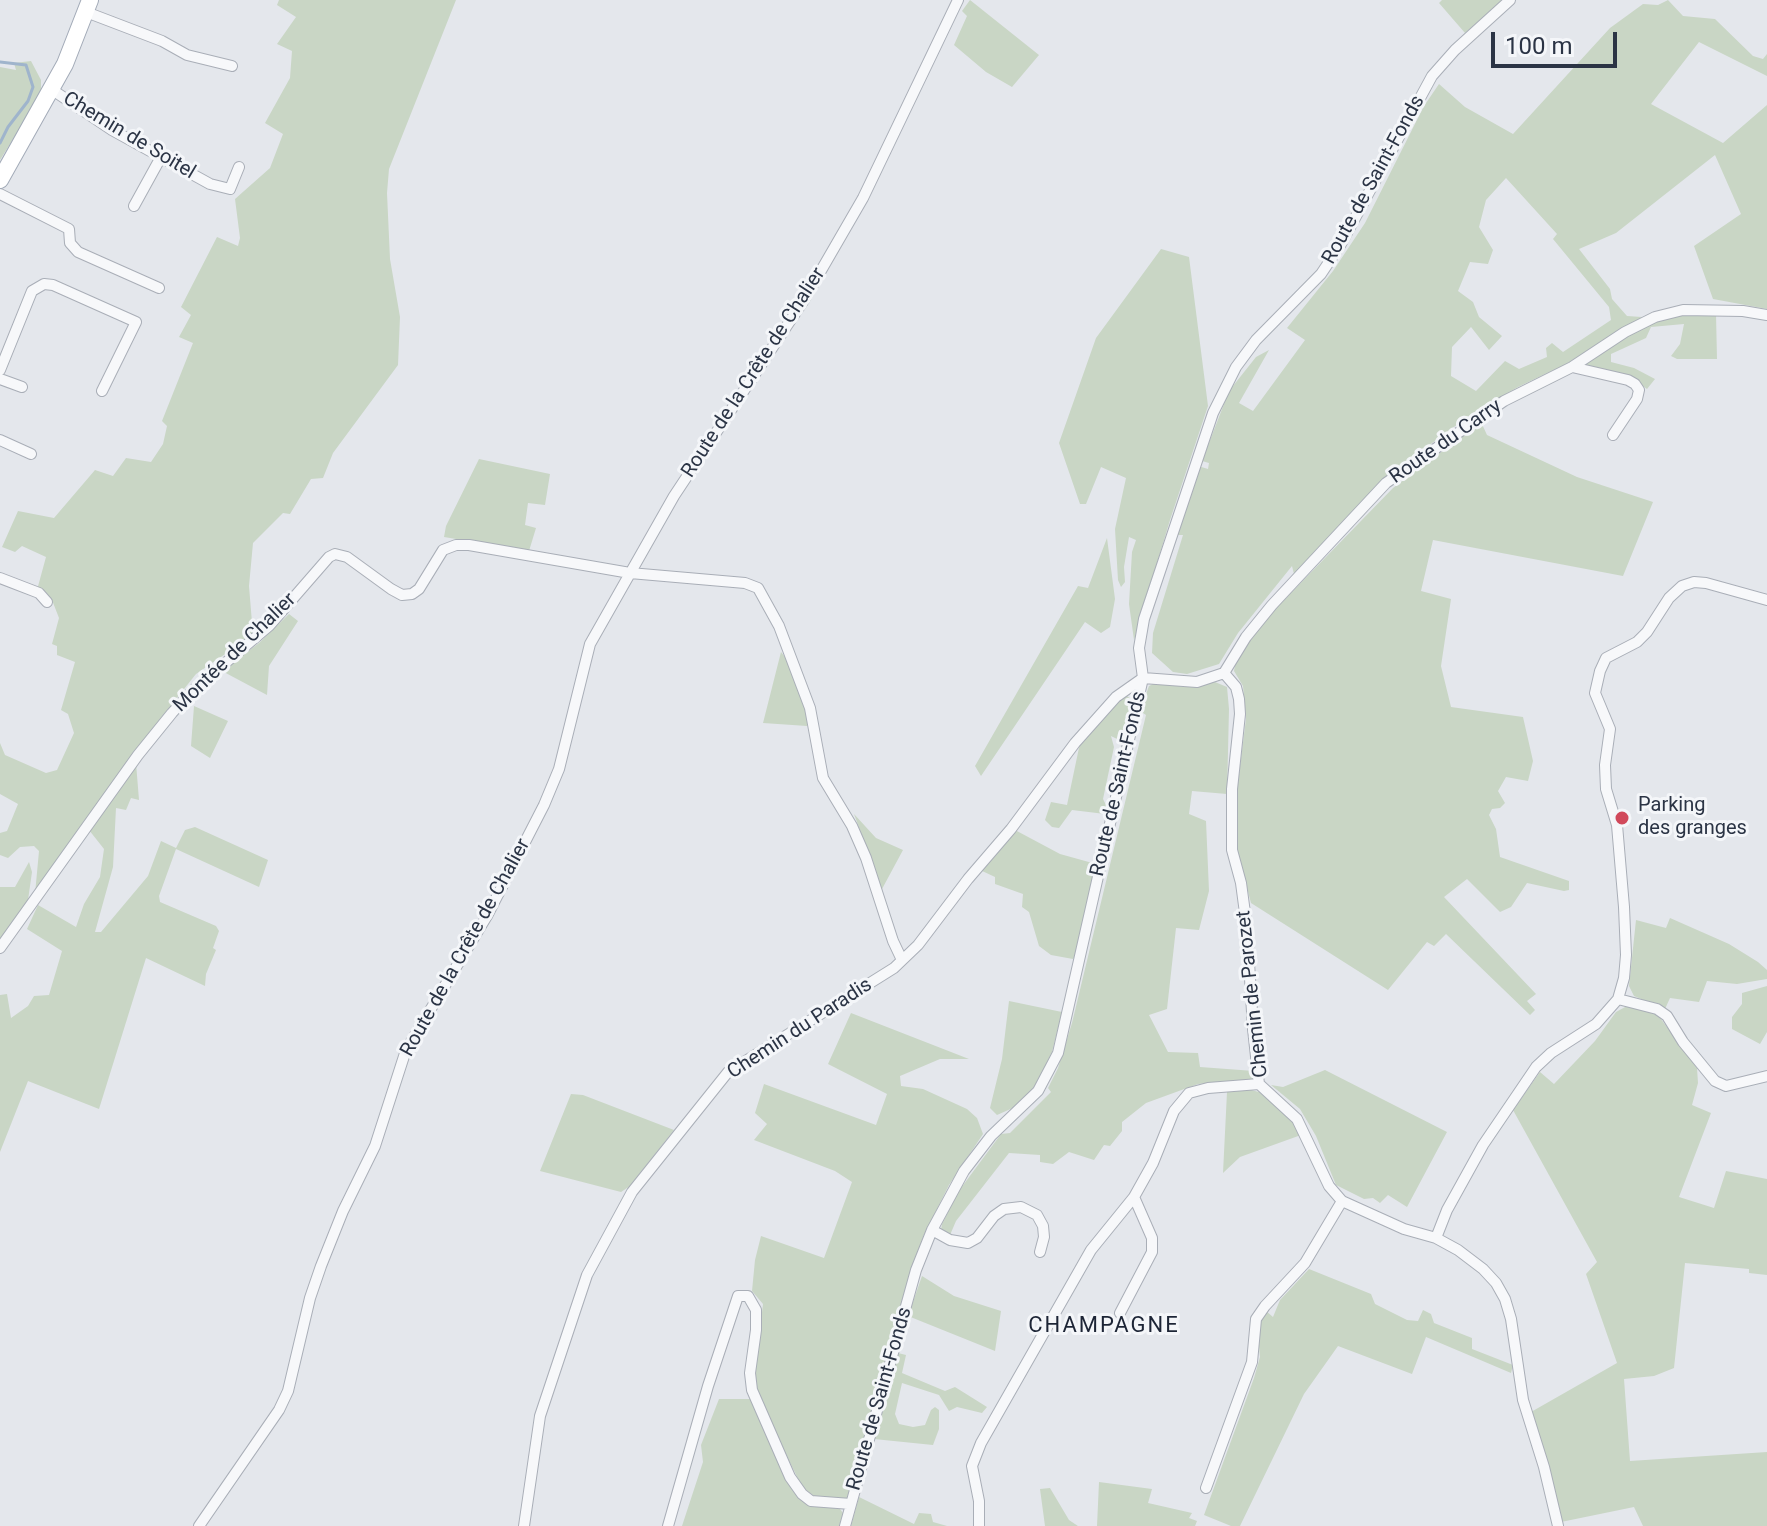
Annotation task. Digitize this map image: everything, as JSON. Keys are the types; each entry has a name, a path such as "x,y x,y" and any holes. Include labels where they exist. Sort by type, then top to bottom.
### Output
{"main road":[{"path":"0,180 65,64 88,6"}],"street":[{"name":"Route de la Crête de Chalier","path":"199,1526 222,1497 284,1400 317,1276 343,1211 375,1146 406,1050 487,916 544,805 559,769 590,644 674,496 804,300 863,198 958,0"},
{"name":"Route de Saint-Fonds","path":"845,1526 916,1270 932,1230 964,1171 991,1136 1038,1091 1058,1053 1143,678 1139,648 1144,619 1213,413 1236,367 1256,340 1321,274 1341,244 1432,76 1455,50 1510,0"},
{"path":"88,6 187,55 232,66"},
{"name":"Chemin de Soitel","path":"51,89 112,130 184,172 230,189 239,167"},
{"path":"134,206 161,157"},
{"path":"0,194 69,229 70,243 78,252 159,288"},
{"path":"0,370 32,291 44,284 53,285 136,322 102,391"},
{"name":"Route du Carry","path":"1224,673 1246,637 1272,605 1386,483 1504,401 1572,367 1625,332 1655,317 1683,310 1743,311 1767,315"},
{"path":"1572,367 1628,380 1639,390 1637,399 1613,435"},
{"path":"0,379 22,387"},
{"path":"0,440 31,454"},
{"name":"Montée de Chalier","path":"0,948 138,755 172,713 191,692 269,626 329,557 335,554 347,557 402,595 419,589 443,550 456,545 630,573"},
{"path":"630,573 745,583 758,588 765,596 810,708 823,778 852,826 866,858 902,960"},
{"path":"0,578 39,593 47,602"},
{"path":"1436,1238 1447,1210 1483,1145 1536,1067 1551,1053 1596,1024 1618,999 1626,955 1624,907 1617,825 1606,789 1605,765 1610,729 1595,693 1606,658 1637,642 1669,598 1682,586 1694,582 1706,583 1767,600"},
{"path":"1143,678 1197,682 1224,673"},
{"name":"Chemin de Parozet","path":"1224,673 1236,687 1239,699 1232,789 1232,850 1241,883 1247,928 1259,1084 1297,1119 1329,1186 1342,1201"},
{"name":"Chemin du Paradis","path":"524,1526 534,1447 544,1402 587,1275 632,1192 728,1072 894,968 918,945 1075,743 1116,697 1143,678"},
{"path":"1618,999 1657,1009 1667,1016 1683,1042 1715,1081 1726,1086 1767,1076"},
{"path":"979,1526 979,1501 972,1466 981,1443 1091,1250 1134,1197 1153,1163 1174,1111 1189,1093 1208,1088 1259,1084"},
{"path":"1120,1313 1152,1252 1152,1238 1134,1197"},
{"path":"1206,1488 1252,1362 1256,1319 1305,1263 1342,1201 1404,1229 1436,1238 1458,1250 1496,1283 1511,1319 1523,1400 1558,1526"},
{"path":"932,1230 950,1240 968,1243 977,1238 994,1216 1004,1209 1021,1207 1037,1215 1043,1226 1040,1252"},
{"path":"668,1526 708,1386 738,1296 748,1296 756,1310 750,1373 752,1390 790,1477 811,1501 851,1504"}],"green space":[{"path":"279,0 456,0 389,169 390,259 400,317 398,365 333,453 323,478 311,479 290,514 283,513 253,543 249,586 253,635 196,674 133,753 35,894 39,851 34,846 20,847 8,858 0,855 0,833 7,831 18,804 0,794 0,743 5,755 46,773 57,770 74,733 68,714 61,710 75,662 57,655 57,646 52,644 59,618 52,600 37,590 46,557 22,546 15,552 2,547 18,511 54,518 95,470 113,476 126,458 151,462 163,444 167,426 162,421 193,343 179,337 191,315 181,307 217,237 238,246 240,238 235,199 270,168 283,134 265,123 290,78 292,51 277,44 296,17 277,5"},
{"path":"970,0 1039,55 1012,87 986,72 954,45 967,16 962,11"},
{"path":"1442,0 1504,0 1465,33 1439,3"},
{"path":"1668,0 1683,16 1715,19 1753,56 1763,59 1767,54 1767,76 1699,42 1651,104 1723,143 1767,105 1767,309 1713,299 1694,246 1741,214 1715,155 1616,233 1579,249 1627,316 1642,317 1566,364 1473,413 1386,477 1294,574 1292,566 1238,633 1219,664 1187,674 1173,672 1152,653 1153,633 1183,535 1177,535 1198,466 1208,469 1209,463 1202,461 1229,391 1256,357 1269,350 1239,403 1253,411 1305,340 1287,328 1333,271 1365,223 1424,106 1439,84 1465,107 1513,134 1610,28 1643,4 1658,5","holes":["1506,178 1557,234 1553,239 1609,307 1611,320 1563,352 1552,343 1546,348 1547,357 1519,369 1505,361 1476,391 1451,376 1452,347 1471,327 1489,350 1502,336 1479,317 1473,302 1458,291 1470,262 1488,264 1493,250 1479,227 1486,200"]},
{"path":"31,61 41,80 41,94 0,160 0,67 16,70 14,63"},
{"path":"1161,249 1189,257 1208,406 1134,640 1129,604 1132,552 1136,540 1129,537 1125,582 1121,587 1115,529 1126,478 1101,467 1086,504 1080,504 1059,443 1096,338"},
{"path":"1686,312 1716,314 1717,359 1677,359 1671,356 1680,344 1684,324 1651,327 1646,338 1611,354 1611,362 1634,368 1655,379 1647,389 1629,376 1583,366 1628,333 1660,318"},
{"path":"1481,422 1487,435 1577,477 1653,502 1623,576 1433,540 1421,591 1451,599 1441,666 1451,707 1523,717 1533,761 1528,781 1506,777 1498,791 1505,803 1500,808 1492,809 1489,815 1496,829 1500,857 1569,881 1569,890 1564,891 1527,883 1511,907 1500,912 1467,879 1444,897 1536,994 1527,1001 1535,1010 1530,1015 1446,934 1434,946 1427,942 1388,990 1251,903 1237,850 1237,790 1246,719 1243,686 1234,671 1236,659 1253,632 1393,488"},
{"path":"479,459 550,474 545,505 528,503 525,525 536,528 529,551 444,537 446,526"},
{"path":"1107,538 1115,599 1110,627 1101,633 1085,622 981,776 975,766 1078,586 1088,588"},
{"path":"289,614 298,621 269,666 267,695 222,671 259,643"},
{"path":"781,652 789,662 807,709 807,726 763,723"},
{"path":"1215,682 1227,687 1227,794 1192,791 1189,814 1206,821 1209,891 1199,930 1176,928 1167,1009 1149,1015 1168,1052 1198,1053 1200,1067 1254,1071 1254,1079 1198,1084 1146,1103 1122,1122 1122,1131 1110,1146 1104,1145 1094,1160 1069,1152 1053,1164 1040,1162 1040,1155 1009,1153 956,1221 950,1235 941,1230 942,1224 958,1192 1001,1134 1010,1133 1051,1092 1048,1088 1058,1068 1072,1023 1146,715 1140,711 1149,686 1155,683 1187,687"},
{"path":"1127,696 1132,700 1121,741 1111,736 1114,747 1103,799 1105,814 1072,810 1059,828 1052,827 1045,820 1051,802 1067,805 1080,743 1120,697"},
{"path":"194,706 228,721 210,758 191,746"},
{"path":"136,763 139,800 131,798 126,810 116,808 113,867 95,932 101,932 148,876 161,841 176,848 185,830 195,827 268,860 259,887 176,849 159,896 160,902 216,926 219,931 205,986 146,958 99,1109 28,1081 0,1152 0,995 7,994 11,1018 28,1006 34,996 49,995 62,951 27,929 38,905 76,927 84,904 100,877 104,849 89,830"},
{"path":"854,814 876,838 903,850 882,889"},
{"path":"1015,830 1060,854 1096,864 1077,953 1073,959 1051,955 1039,946 1029,912 1022,907 1023,894 995,884 995,877 980,870"},
{"path":"29,862 32,872 28,900 0,940 0,887 15,887"},
{"path":"1670,918 1729,944 1758,962 1767,970 1767,979 1737,984 1707,981 1699,1002 1670,998 1665,1009 1634,996 1629,986 1636,920 1666,928"},
{"path":"1767,986 1767,1032 1760,1044 1732,1029 1732,1017 1742,1004 1742,993"},
{"path":"1009,1001 1062,1012 1052,1052 1037,1084 1015,1107 997,1115 990,1108 1002,1059"},
{"path":"1627,1006 1658,1015 1697,1068 1698,1083 1692,1105 1711,1113 1679,1197 1714,1208 1726,1171 1767,1179 1767,1275 1749,1273 1749,1269 1685,1263 1674,1368 1654,1376 1624,1379 1630,1461 1767,1452 1767,1526 1643,1526 1634,1507 1561,1522 1531,1412 1617,1363 1586,1274 1597,1262 1513,1110 1540,1072 1554,1084 1595,1041 1616,1012"},
{"path":"851,1013 969,1059 940,1059 900,1076 901,1086 923,1089 967,1109 977,1118 983,1134 949,1185 923,1237 847,1498 827,1499 814,1496 802,1487 753,1387 763,1304 752,1291 761,1236 824,1258 852,1182 835,1171 754,1140 767,1124 755,1113 764,1084 876,1125 887,1094 828,1064"},
{"path":"1325,1070 1447,1132 1407,1207 1388,1195 1380,1203 1336,1185 1316,1136 1300,1109 1271,1085 1283,1087"},
{"path":"1227,1092 1259,1092 1292,1119 1301,1135 1240,1157 1223,1173"},
{"path":"571,1094 583,1095 674,1130 630,1186 621,1192 540,1171"},
{"path":"1309,1269 1371,1294 1375,1304 1407,1320 1418,1321 1423,1310 1431,1314 1434,1323 1472,1338 1472,1349 1513,1365 1511,1373 1426,1337 1412,1374 1338,1346 1304,1394 1240,1526 1231,1526 1204,1515 1260,1357 1257,1326 1266,1311 1273,1317 1280,1300"},
{"path":"922,1276 954,1296 1001,1311 995,1351 908,1316"},
{"path":"898,1353 906,1355 902,1373 945,1391 955,1387 987,1407 982,1413 957,1407 949,1411 939,1395 902,1383 895,1414 899,1424 913,1427 925,1425 931,1410 935,1407 939,1410 939,1429 933,1445 874,1439"},
{"path":"719,1399 752,1399 805,1503 840,1509 843,1513 839,1526 682,1526 703,1462 701,1445"},
{"path":"1099,1482 1152,1489 1148,1503 1192,1513 1189,1518 1197,1521 1195,1526 1097,1526"},
{"path":"1050,1488 1069,1520 1078,1526 1045,1526 1040,1489"},
{"path":"859,1497 914,1524 919,1513 931,1514 933,1522 947,1526 851,1526"}],"waterway":[{"path":"0,62 26,65 33,87 28,101 0,143"}],"place":[{"name":"Parking des granges","path":"1622,818"}],"district":[{"name":"CHAMPAGNE","path":"1104,1326"}]}
